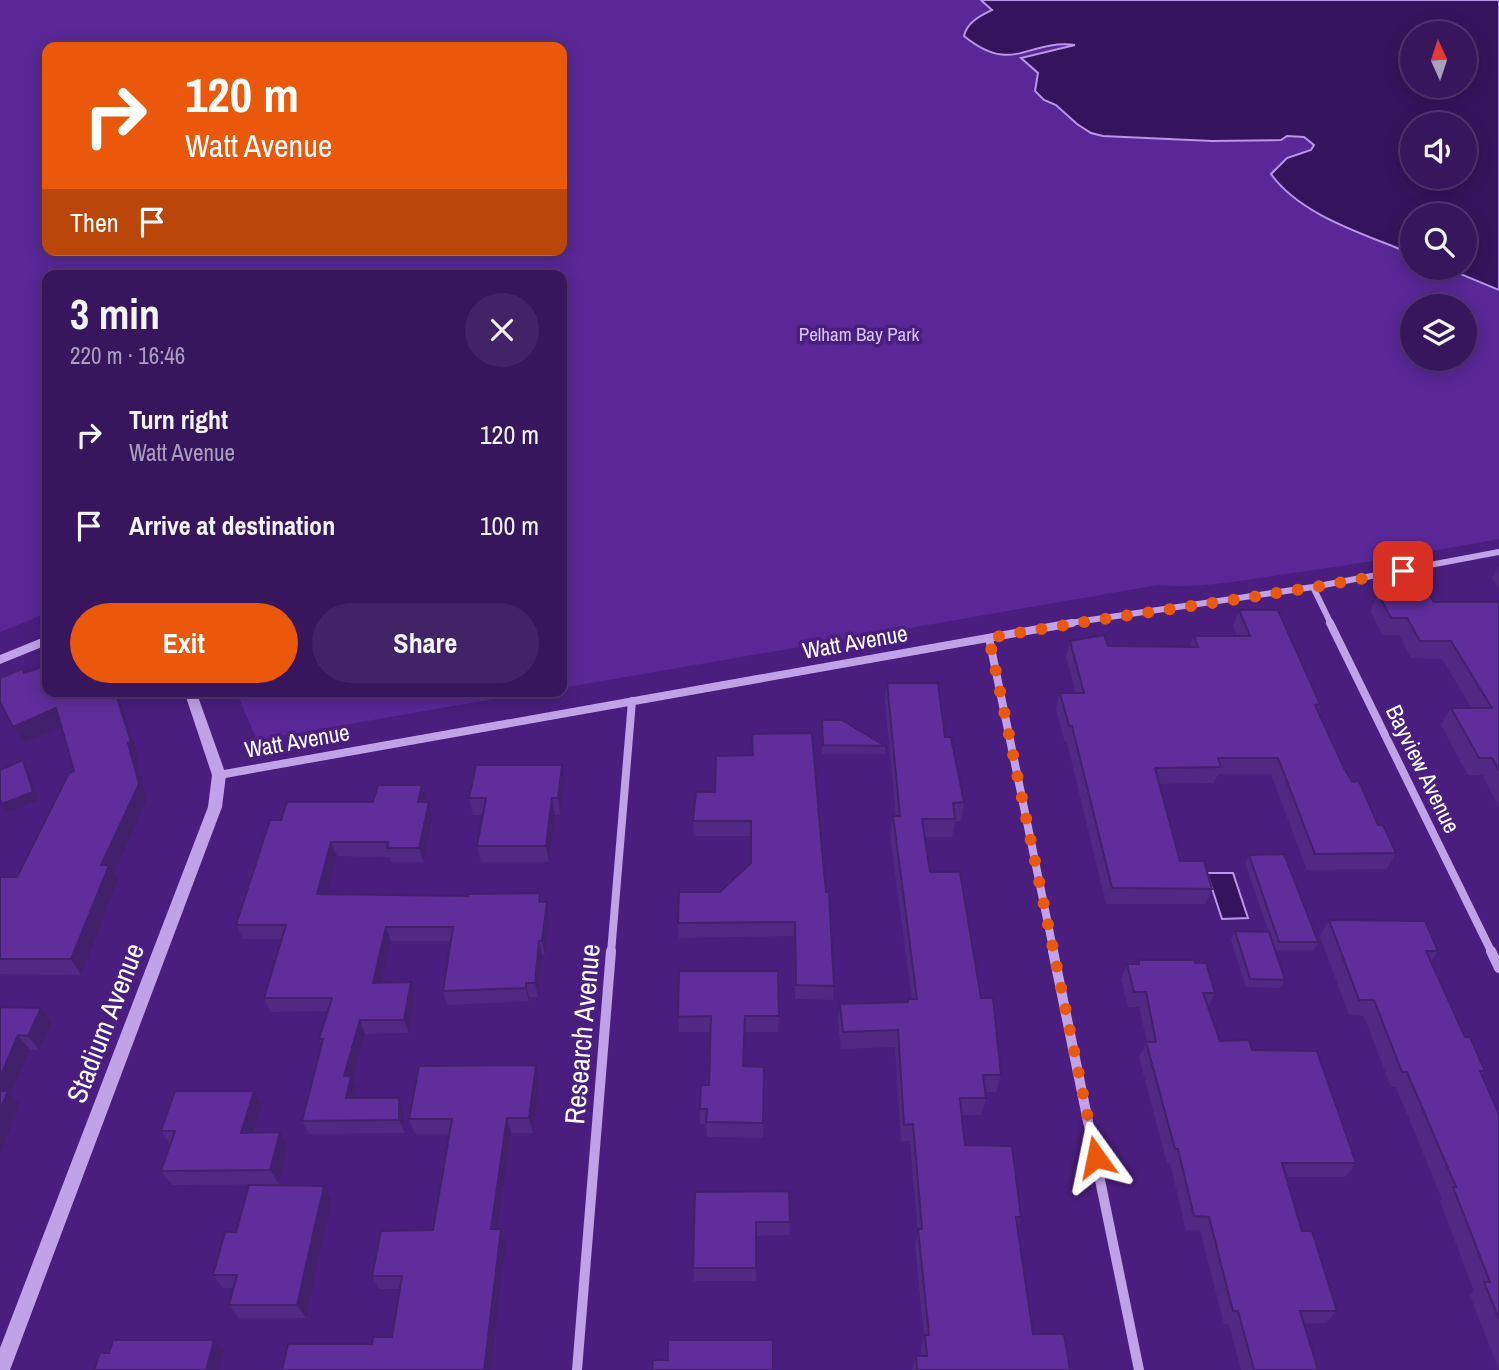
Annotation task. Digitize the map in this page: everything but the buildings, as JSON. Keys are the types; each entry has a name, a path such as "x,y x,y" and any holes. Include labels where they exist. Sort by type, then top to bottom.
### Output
{"street":[{"name":"Watt Avenue","path":"219,775 1109,616 1313,587 1499,552"},
{"name":"Bayview Avenue","path":"1313,587 1499,968"},
{"path":"989,638 1139,1370"},
{"path":"0,660 42,642"},
{"name":"Stadium Avenue","path":"1,1370 215,807 219,775 192,697"},
{"name":"Research Avenue","path":"577,1370 632,701"}],"green space":[{"name":"Pelham Bay Park","path":"0,0 1010,0 1076,46 1328,134 1400,227 1400,280 1477,280 1477,273 1499,281 1499,539 1238,581 1190,586 1158,585 567,687 567,270 42,270 42,615 0,632"},
{"path":"239,697 506,697 257,740"}],"shaded area":[{"path":"981,0 1499,0 1499,290 1475,280 1477,203 1400,203 1400,249 1316,212 1284,189 1271,174 1287,158 1311,150 1314,145 1304,137 1212,141 1103,136 1091,133 1035,91 1038,73 1021,58 1075,45 1044,47 1008,55 995,53 981,48 964,36 971,23 992,10"},
{"path":"1207,873 1233,873 1248,918 1222,919"}],"route":[{"path":"1096,1157 989,638 1109,616 1273,594 1403,571"}]}
